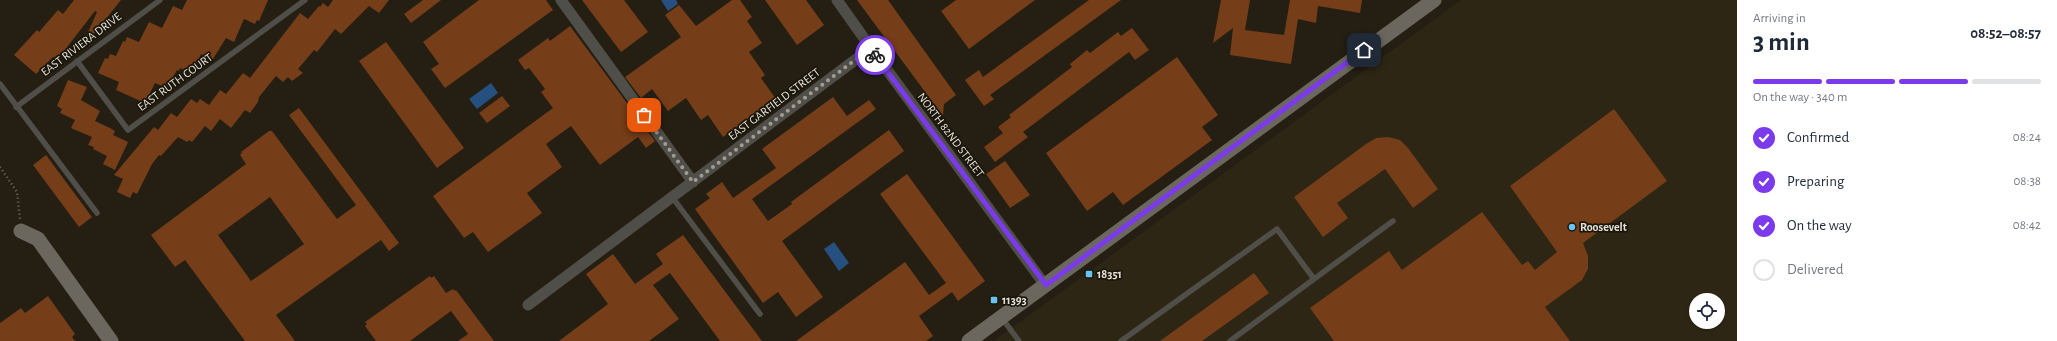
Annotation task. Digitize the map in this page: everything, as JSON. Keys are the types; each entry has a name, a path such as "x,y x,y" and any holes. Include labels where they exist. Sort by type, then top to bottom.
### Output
{"street":[{"path":"561,0 693,182"},
{"name":"NORTH 82ND STREET","path":"837,0 1046,285"},
{"path":"969,341 1434,0"},
{"name":"EAST GARFIELD STREET","path":"528,305 871,48"},
{"path":"21,231 38,239 111,341"}],"lane":[{"name":"EAST RIVIERA DRIVE","path":"16,107 160,0"},
{"name":"EAST RUTH COURT","path":"77,61 128,130 305,0"},
{"path":"0,84 97,213"},
{"path":"672,197 760,314"},
{"path":"1230,341 1393,220"},
{"path":"1121,341 1278,230 1314,279"},
{"path":"1001,317 1019,341"}],"path":[{"path":"0,167 17,192 21,231"}],"shaded area":[{"path":"1461,0 1737,0 1737,341 994,341"}],"water":[{"path":"661,0 676,0 678,4 668,11"},
{"path":"491,83 498,93 477,109 469,99"},
{"path":"834,242 849,263 839,271 824,249"}],"building":[{"path":"74,0 121,0 88,41 85,39 97,12 95,11 57,60 53,57 36,74 14,55 37,30 39,32 58,10 63,14"},
{"path":"187,0 268,0 259,21 257,20 255,24 244,19 234,42 226,38 213,59 201,54 195,68 190,67 188,72 180,68 179,71 177,70 167,88 155,83 145,103 116,90 119,82 98,73 105,58 108,59 110,54 116,56 123,41 125,42 127,37 139,42 149,22 162,28 173,6 182,10"},
{"path":"333,0 389,0 379,13 369,6 341,34 335,29 317,52 314,50 298,69 303,73 292,81 288,77 283,82 276,76 259,97 258,102 250,113 245,110 231,128 220,119 211,131 205,126 192,142 189,140 187,142 178,137 161,156 159,155 152,164 137,194 133,192 130,198 117,192 123,179 114,175 154,127 158,130 171,113 177,117 191,99 197,103 200,99 209,105 220,90 226,94 243,73 250,78 300,13 308,19 319,6 320,7 323,3 328,7"},
{"path":"423,0 441,0 411,23 404,14"},
{"path":"479,0 546,0 553,10 445,88 431,69 439,64 423,42"},
{"path":"582,0 624,0 648,32 621,52"},
{"path":"732,0 740,0 752,17 747,21 762,43 749,52 765,75 761,78 776,99 723,137 708,115 701,120 686,98 668,111 652,89 641,98 625,77 681,37 665,15 679,5 696,26"},
{"path":"765,0 806,0 824,25 797,45"},
{"path":"857,0 888,0 956,95 944,104 943,116"},
{"path":"956,0 1035,0 969,49 941,11"},
{"path":"1089,0 1121,0 990,95 994,99 984,106 965,80 979,70 983,77"},
{"path":"1221,0 1250,0 1245,30 1284,35 1290,0 1362,0 1360,13 1318,6 1316,23 1298,19 1291,64 1230,55 1233,28 1213,43"},
{"path":"570,26 655,141 646,148 638,137 600,165 571,126 546,144 562,167 527,193 542,213 488,252 473,232 464,238 433,196 553,108 541,92 545,89 529,68 525,70 518,60 548,38 550,41"},
{"path":"1132,28 1149,50 1135,60 1129,52 1023,132 1028,137 995,162 984,147 1003,133 998,127 1011,117 1009,115 1072,67 1070,64 1087,50 1090,53 1118,32 1121,36"},
{"path":"386,42 464,148 437,168 359,61"},
{"path":"1177,57 1218,115 1202,127 1212,140 1123,205 1113,192 1087,211 1046,153"},
{"path":"68,80 87,87 81,100 100,111 95,121 115,131 113,135 128,142 115,170 103,164 107,156 93,149 94,147 88,145 92,137 71,128 75,120 60,113 62,109 57,106"},
{"path":"502,96 510,106 487,123 479,113"},
{"path":"833,97 847,116 869,100 876,109 752,199 768,221 792,204 791,202 889,130 904,151 782,241 823,297 796,317 778,292 763,303 695,209 710,198 706,194 722,182 733,198 776,168 762,149"},
{"path":"299,108 399,243 389,251 381,240 276,315 295,341 245,341 185,260 175,267 151,235 246,164 240,155 242,153 241,152 269,131 272,131 337,219 356,205 289,115","holes":["270,197 304,244 251,281 218,235"]},
{"name":"Roosevelt","path":"1614,109 1667,181 1583,243 1588,256 1588,269 1582,280 1545,307 1570,341 1334,341 1310,308 1389,251 1402,270 1482,212 1522,265 1528,261 1535,270 1557,252 1510,186"},
{"path":"1388,137 1400,140 1408,148 1438,189 1413,208 1385,169 1337,203 1348,218 1323,237 1294,197 1366,144 1376,138"},
{"path":"46,155 92,217 79,227 33,165"},
{"path":"1005,161 1030,195 1010,208 986,174"},
{"path":"907,174 985,281 958,301 952,292 919,316 933,336 926,341 796,341 905,262 929,295 946,283 880,194"},
{"path":"683,235 762,341 720,341 670,273 653,285 679,319 649,341 559,341 608,304 586,274 613,254 635,284 663,264 656,254"},
{"path":"1254,273 1269,293 1202,341 1160,341"},
{"path":"430,276 431,278 434,276 446,293 453,289 455,291 456,290 494,341 458,341 468,334 451,311 410,341 376,341 365,326 367,324 365,322"},
{"path":"48,296 75,334 72,337 75,341 0,341 0,323 21,308 25,313"}],"way so far":[{"path":"644,115 693,182 871,48 875,55"}],"place":[{"name":"Roosevelt","path":"1572,227"},
{"name":"18351","path":"1089,274"},
{"name":"11393","path":"994,300"}],"route":[{"path":"875,55 1046,285 1364,50"}]}
